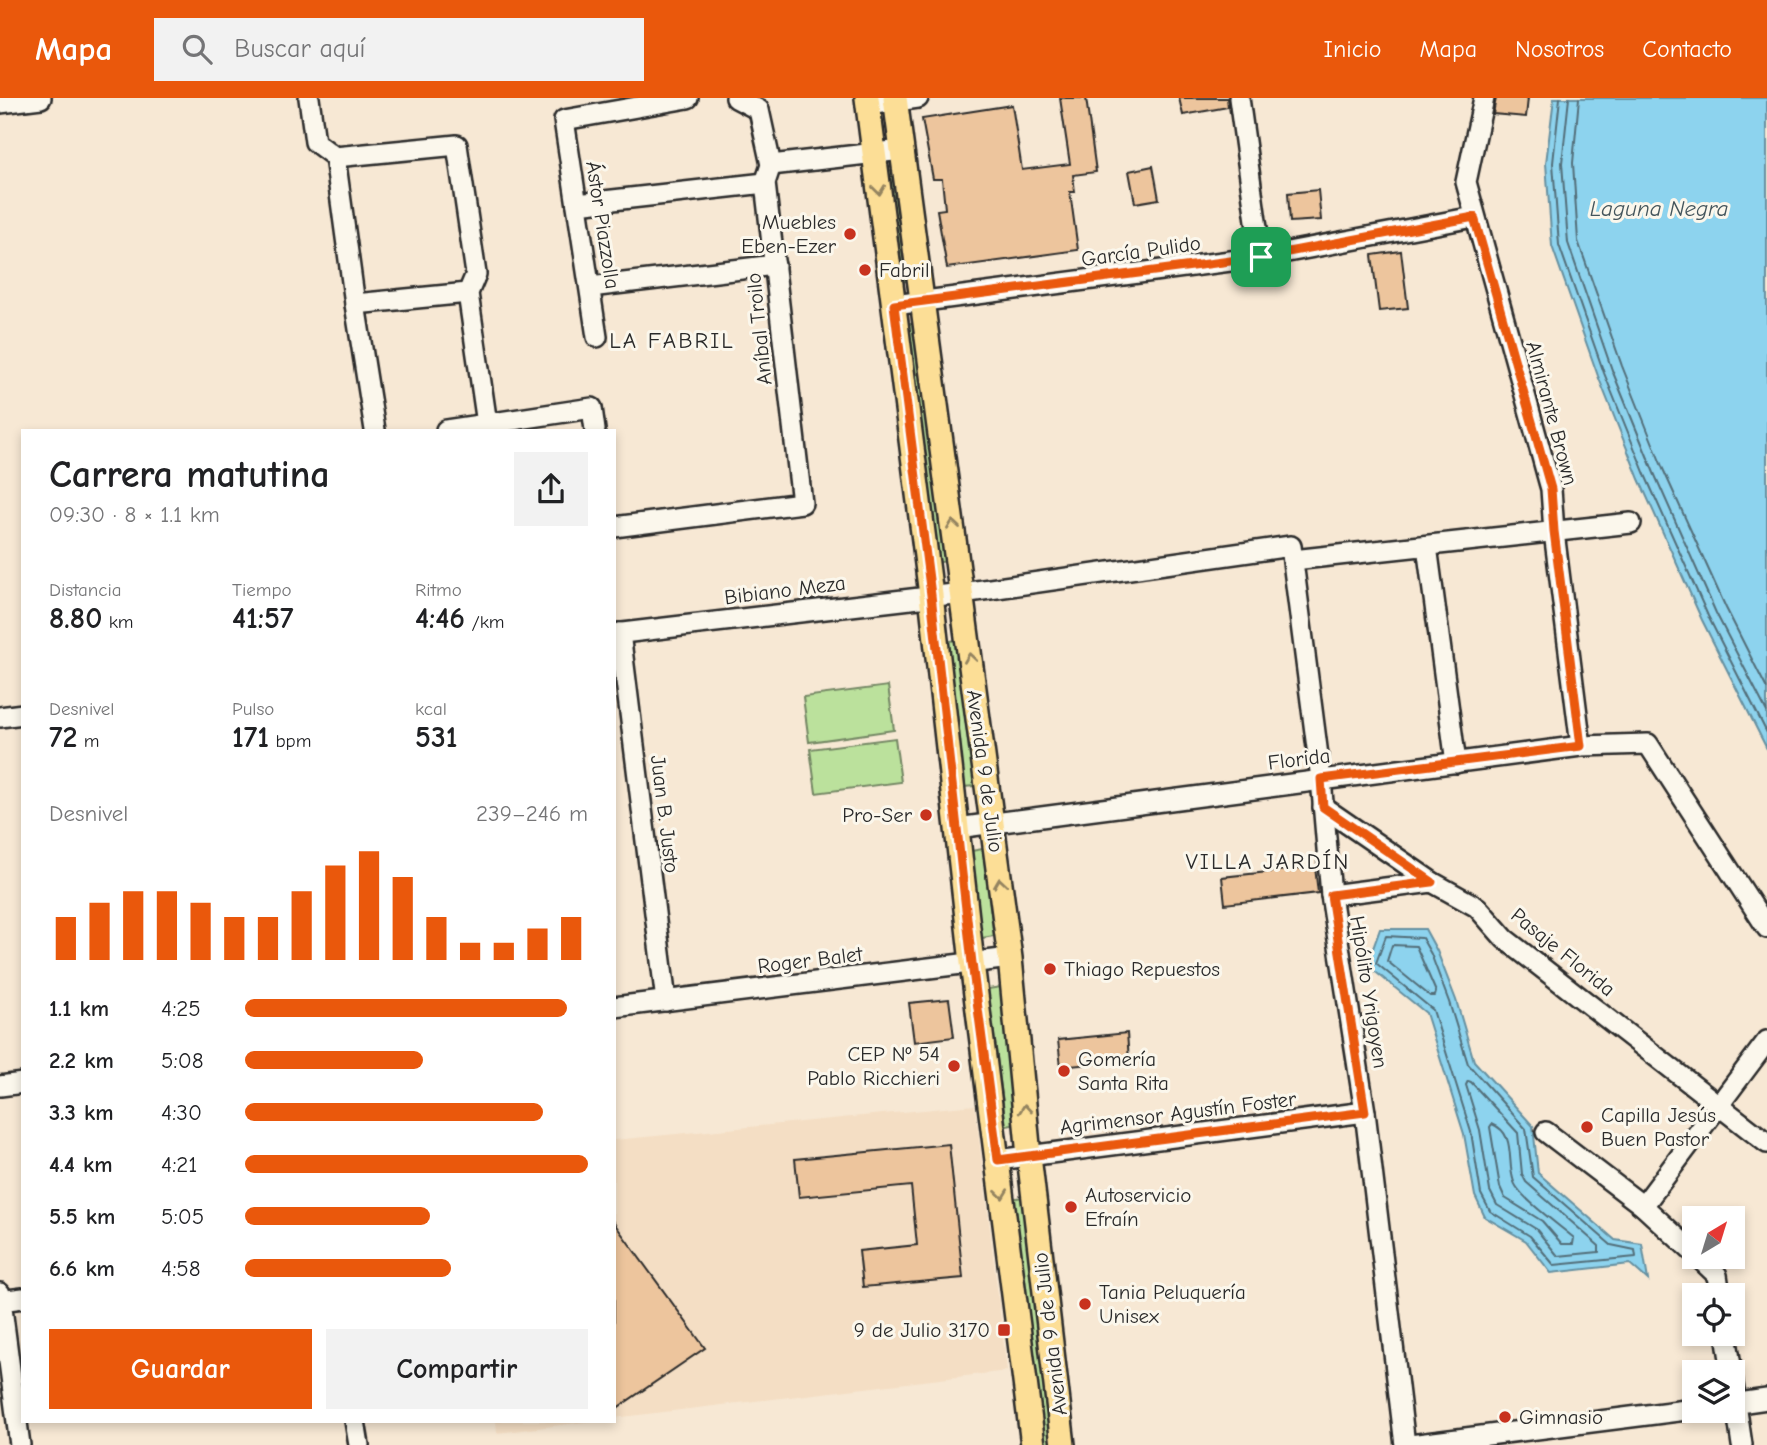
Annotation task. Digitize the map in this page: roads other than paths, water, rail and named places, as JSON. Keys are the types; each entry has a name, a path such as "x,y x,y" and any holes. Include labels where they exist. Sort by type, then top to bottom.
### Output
{"main road":[{"name":"Avenida 9 de Julio","path":"895,100 1010,958 1029,1156 1063,1445"},
{"name":"Avenida 9 de Julio","path":"868,101 931,595 972,963 1032,1445"}],"street":[{"path":"0,103 41,98"},
{"path":"309,98 315,142 335,157 457,145 476,274 468,293 487,424"},
{"name":"Ástor Piazzolla","path":"597,337 564,120 688,98"},
{"name":"Aníbal Troilo","path":"616,527 802,503 759,110 736,98"},
{"path":"868,101 918,98"},
{"path":"1239,98 1261,257"},
{"name":"Almirante Brown","path":"1484,98 1466,182 1551,489 1581,746"},
{"path":"576,204 902,150"},
{"path":"335,157 375,429"},
{"name":"García Pulido","path":"894,305 1261,257 1474,217"},
{"path":"590,287 775,265"},
{"path":"355,304 468,293"},
{"path":"453,429 592,408 595,429"},
{"name":"Bibiano Meza","path":"617,634 1292,553 1427,546 1631,523"},
{"path":"1427,546 1456,763"},
{"name":"Hipólito Yrigoyen","path":"1292,553 1321,779 1331,895 1365,1112 1407,1445"},
{"name":"Juan B. Justo","path":"617,634 666,1001"},
{"path":"0,717 21,714"},
{"name":"Florida","path":"957,828 1581,746 1648,744 1767,928"},
{"name":"Pasaje Florida","path":"1323,807 1432,882 1477,907 1505,939 1767,1143"},
{"path":"1331,895 1432,882"},
{"name":"Roger Balet","path":"616,1007 1010,958"},
{"path":"1643,1206 1767,1041"},
{"path":"0,1086 21,1083"},
{"name":"Agrimensor Agustín Foster","path":"998,1160 1365,1112"},
{"path":"1546,1132 1643,1206 1682,1242"},
{"path":"20,1445 0,1298 21,1298"},
{"path":"1745,1402 1767,1399"},
{"path":"1407,1445 1517,1438 1682,1411"},
{"path":"355,1423 359,1445"},
{"path":"1738,1423 1742,1445"}],"water":[{"name":"Laguna Negra","path":"1554,98 1767,98 1767,749 1702,620 1639,479 1598,376 1552,246 1546,163"},
{"path":"1380,929 1425,929 1437,951 1456,1000 1474,1061 1533,1126 1538,1173 1615,1240 1642,1244 1648,1280 1630,1264 1551,1273 1526,1241 1485,1217 1475,1196 1464,1134 1426,1013 1367,965"}],"place":[{"name":"Muebles Eben-Ezer","path":"850,234"},
{"name":"Fabril","path":"865,270"},
{"name":"Pro-Ser","path":"926,815"},
{"name":"Thiago Repuestos","path":"1050,969"},
{"name":"CEP Nº 54 Pablo Ricchieri","path":"954,1066"},
{"name":"Gomería Santa Rita","path":"1064,1071"},
{"name":"Capilla Jesús Buen Pastor","path":"1587,1127"},
{"name":"Autoservicio Efraín","path":"1071,1207"},
{"name":"Tania Peluquería Unisex","path":"1085,1304"},
{"name":"9 de Julio 3170","path":"1004,1330"},
{"name":"Gimnasio","path":"1505,1417"}],"district":[{"name":"LA FABRIL","path":"672,340"},
{"name":"VILLA JARDÍN","path":"1268,861"}]}
